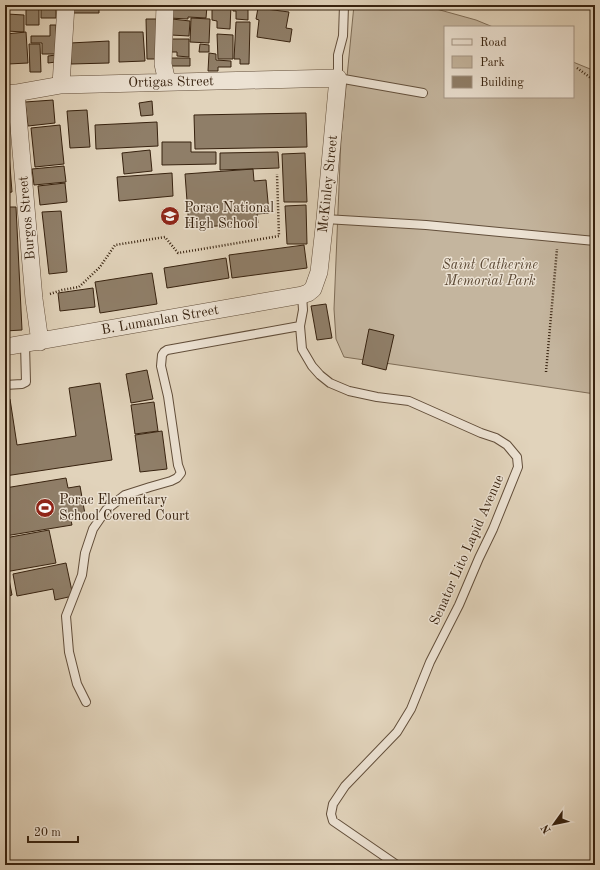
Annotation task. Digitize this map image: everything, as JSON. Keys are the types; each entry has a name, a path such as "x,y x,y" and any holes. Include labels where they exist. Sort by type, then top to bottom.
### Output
{"street":[{"path":"61,85 66,5"},
{"path":"165,5 163,64 167,82"},
{"name":"Ortigas Street","path":"10,94 61,85 338,78"},
{"name":"McKinley Street","path":"307,292 319,272 338,78"},
{"name":"Burgos Street","path":"10,94 34,299 33,343"},
{"name":"B. Lumanlan Street","path":"5,347 307,292"}],"lane":[{"path":"344,5 343,36 338,55 338,78 423,93"},
{"path":"325,219 426,225 595,241"},
{"name":"Senator Lito Lapid Avenue","path":"307,292 300,326 302,349 312,366 330,383 349,391 377,397 409,401 481,433 496,438 507,445 517,457 518,467 493,529 459,604 430,662 410,709 396,732 345,786 333,804 333,821 397,865"},
{"path":"86,702 77,684 69,652 66,616 82,575 85,553 94,529 106,510 125,495 170,481 177,478 181,473 178,465 168,396 161,366 162,355 167,350 300,326"},
{"path":"5,385 22,384 26,382 33,343"}],"path":[{"path":"577,68 595,81"},
{"path":"34,299 62,290 79,288 100,267 116,245 165,237 178,252 279,236 277,174"},
{"path":"546,372 558,238"}],"green space":[{"name":"Saint Catherine Memorial Park","path":"354,5 422,5 476,20 491,26 444,26 444,98 574,98 574,62 595,71 595,394 344,357 336,339 334,309 341,138"}],"building":[{"path":"26,5 39,5 39,25 26,25"},
{"path":"41,5 56,5 56,18 41,18"},
{"path":"72,5 99,5 99,13 72,13"},
{"path":"101,5 120,5 120,8 101,8"},
{"path":"170,5 207,6 206,18 169,18"},
{"path":"212,5 231,5 230,29 217,28 217,21 212,20"},
{"path":"233,5 248,5 248,20 236,19 236,11 233,11"},
{"path":"426,5 441,5 440,9"},
{"path":"258,8 289,12 286,28 292,29 290,42 257,37 259,20 256,19"},
{"path":"7,14 24,15 24,32 6,31"},
{"path":"191,18 210,19 209,43 190,42"},
{"path":"146,19 161,19 162,59 147,59"},
{"path":"172,19 190,21 189,36 171,35"},
{"path":"236,22 250,22 249,64 240,64 240,59 234,59"},
{"path":"50,25 56,25 56,54 42,54 42,43 31,43 31,36 50,36"},
{"path":"26,32 28,63 8,64 6,34"},
{"path":"119,32 143,32 145,61 119,62"},
{"path":"217,34 233,35 233,59 218,59"},
{"path":"169,39 189,39 189,57 177,56 177,52 169,52"},
{"path":"109,41 109,63 71,64 70,43"},
{"path":"29,44 40,44 41,72 30,72"},
{"path":"200,44 209,45 209,52 199,52"},
{"path":"209,53 216,54 216,60 231,61 231,67 218,67 218,71 208,71"},
{"path":"56,55 56,62 48,63 48,56"},
{"path":"6,57 8,73 5,73"},
{"path":"171,58 190,58 190,66 171,66"},
{"path":"53,100 55,123 28,126 25,102"},
{"path":"152,101 153,115 141,116 139,103"},
{"path":"87,110 90,147 70,148 67,111"},
{"path":"306,113 307,147 195,149 194,115"},
{"path":"5,115 12,192 5,193"},
{"path":"157,122 158,146 96,149 95,125"},
{"path":"60,125 64,164 35,167 31,128"},
{"path":"162,142 191,142 191,152 216,152 216,164 162,165"},
{"path":"150,150 152,171 124,174 122,153"},
{"path":"278,152 279,168 220,170 220,153"},
{"path":"305,153 307,202 284,202 282,154"},
{"path":"64,166 66,182 34,185 32,169"},
{"path":"253,169 254,181 266,180 269,213 257,214 258,223 189,228 185,174"},
{"path":"172,173 173,196 119,201 117,177"},
{"path":"65,183 67,202 40,205 38,186"},
{"path":"306,205 307,244 287,244 285,206"},
{"path":"5,207 16,207 22,330 5,331"},
{"path":"61,211 67,272 49,274 42,212"},
{"path":"304,245 307,268 232,278 229,255"},
{"path":"226,258 229,278 167,288 164,268"},
{"path":"152,273 157,304 100,313 95,282"},
{"path":"93,288 95,307 60,311 58,293"},
{"path":"326,304 332,338 317,340 311,306"},
{"path":"369,329 394,335 386,370 362,364"},
{"path":"147,370 153,399 131,403 126,374"},
{"path":"100,383 112,460 5,476 5,400 10,399 17,445 76,436 69,388"},
{"path":"154,402 158,431 135,434 131,405"},
{"path":"162,431 167,469 140,472 135,435"},
{"name":"Porac Elementary School Covered Court","path":"66,478 68,488 80,486 85,514 70,516 72,525 5,536 5,488"},
{"path":"49,530 56,563 5,572 5,538"},
{"path":"66,563 73,596 55,600 53,589 17,596 13,574"},
{"path":"8,574 12,595 5,597 5,575"}],"place":[{"name":"Porac National High School","path":"170,216"},
{"name":"Porac Elementary School Covered Court","path":"45,508"}]}
